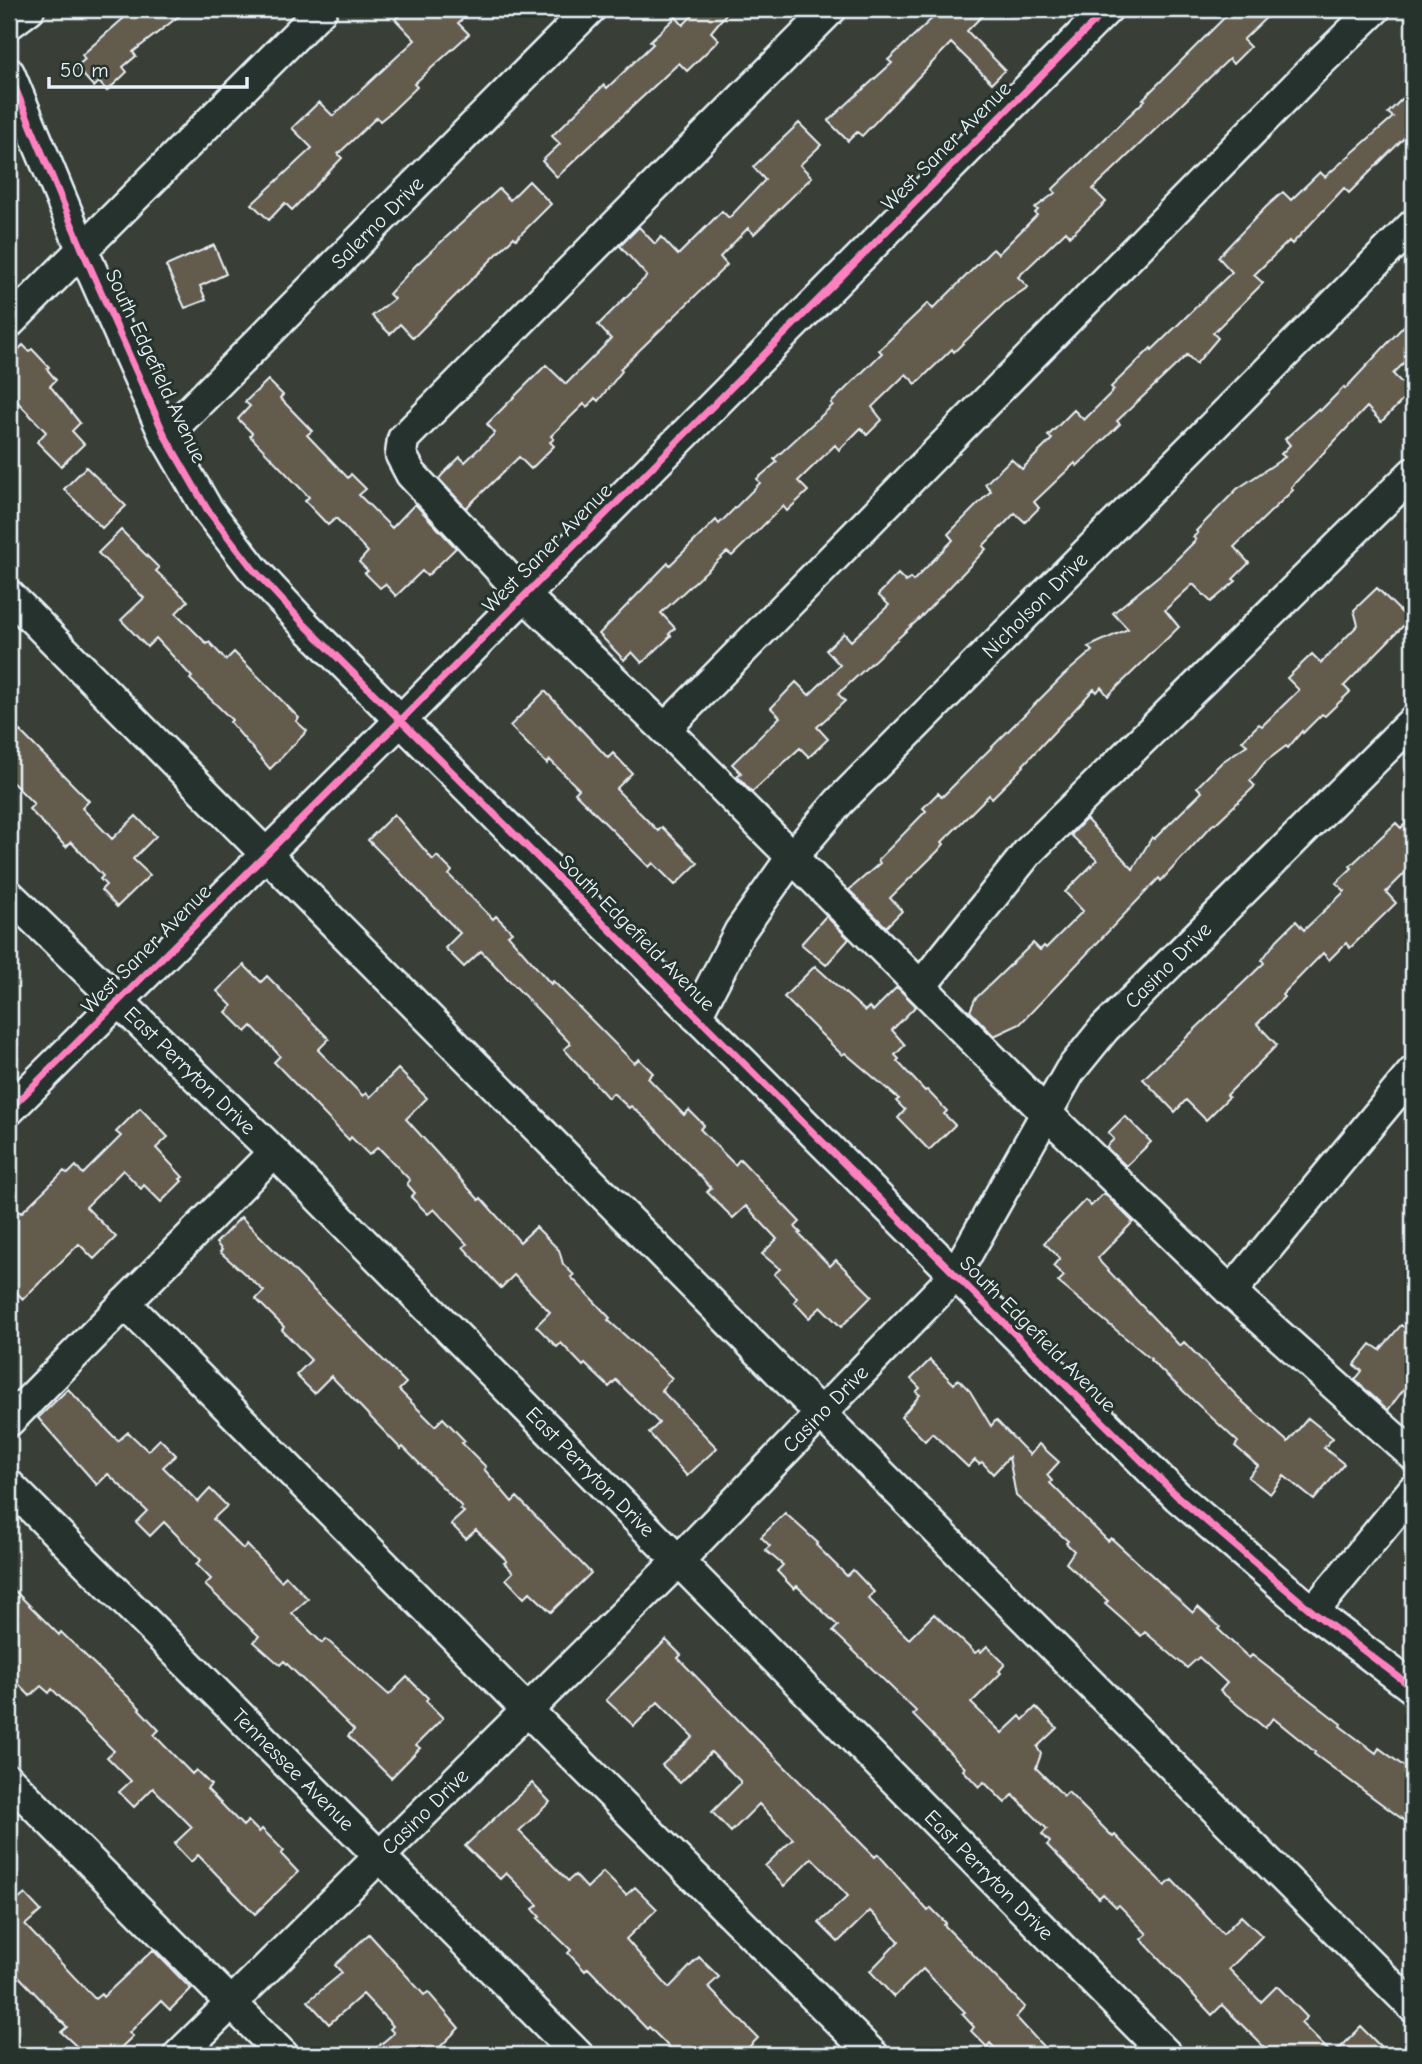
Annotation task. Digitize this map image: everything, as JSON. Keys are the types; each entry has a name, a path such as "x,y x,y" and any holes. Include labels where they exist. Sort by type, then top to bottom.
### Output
{"street":[{"path":"9,24 29,9"},
{"path":"9,323 322,9"},
{"name":"Salerno Drive","path":"165,436 590,9"},
{"path":"831,9 403,439 401,455 411,474 525,596 665,729 1045,1112 1231,1292 1413,1455"},
{"name":"West Saner Avenue","path":"9,1110 525,596 1107,9"},
{"path":"665,729 1375,9"},
{"name":"South Edgefield Avenue","path":"9,73 82,249 165,436 207,509 253,569 304,624 1178,1497 1313,1612 1413,1688"},
{"name":"Nicholson Drive","path":"696,1016 740,931 792,857 839,802 1413,225"},
{"path":"921,986 1028,852 1413,472"},
{"path":"9,595 265,856 1413,2007"},
{"name":"Casino Drive","path":"179,2055 679,1560 955,1275 1045,1112 1070,1071 1104,1029 1413,721"},
{"name":"East Perryton Drive","path":"9,895 274,1152 1167,2055"},
{"path":"1231,1292 1413,1072"},
{"path":"9,1421 274,1152"},
{"path":"125,1303 873,2055"},
{"name":"Tennessee Avenue","path":"9,1485 578,2055"},
{"path":"1313,1612 1413,1490"},
{"path":"9,1780 283,2055"}],"building":[{"path":"134,9 188,9 133,52 136,56 123,67 127,72 107,91 99,82 94,87 76,67 85,59 82,55"},
{"path":"406,9 474,9 458,23 469,34 414,84 417,87 391,112 380,121 377,117 338,154 342,158 292,210 285,203 269,220 252,204 312,148 292,128 319,102 333,116 415,40 395,19"},
{"path":"699,9 730,9 711,32 719,40 687,71 679,63 557,177 542,161 560,144 552,136 604,85 607,88 653,44 650,41 676,17 683,25"},
{"path":"942,9 989,9 967,31 1005,70 992,83 951,43 862,136 857,132 848,141 828,121 892,63 888,60"},
{"path":"1233,9 1275,9 1243,40 1250,47 1233,64 1229,59 1093,189 1106,202 1070,236 1066,231 1018,277 1028,287 1006,302 916,384 906,374 872,407 882,420 867,435 861,428 839,450 835,445 798,481 808,491 787,511 783,506 732,556 727,552 661,613 675,628 669,634 671,636 642,663 632,652 624,660 599,634 668,563 670,565 716,520 719,524 760,483 757,479 777,462 774,459 833,405 831,403 882,353 879,350 928,303 933,309 993,249 998,254 1037,215 1035,213 1038,210 1035,208 1055,193 1053,189 1145,100 1143,99"},
{"path":"1413,88 1413,139 1408,134 1349,193 1344,188 1292,244 1289,241 1254,275 1263,283 1213,333 1218,338 1196,364 1187,355 1117,421 1120,424 1077,466 1075,463 1034,502 1039,508 1025,522 1015,513 983,546 986,549 921,617 838,694 845,701 817,727 828,739 809,757 800,748 752,792 737,776 741,773 732,764 780,717 771,708 796,682 809,695 840,665 826,650 844,633 851,641 889,605 878,595 898,574 906,582 910,578 913,581 953,540 948,534 991,491 985,484 1011,459 1022,469 1052,439 1048,436 1074,410 1084,420 1114,390 1111,387 1232,272 1218,257 1266,207 1283,192 1291,200 1320,172 1325,177 1393,117 1388,113"},
{"path":"799,123 821,145 800,165 812,177 754,234 748,228 720,257 727,265 620,369 622,371 598,401 595,398 587,407 584,404 551,436 554,439 550,442 554,446 531,469 519,457 466,508 439,479 442,475 460,457 465,462 495,433 487,424 546,365 566,384 611,339 598,325 647,276 620,246 639,227 655,244 661,237 678,255 722,211 729,218 765,180 753,167"},
{"path":"529,181 551,204 516,239 514,237 413,338 400,324 390,334 372,316 394,299 389,294 416,265 499,189 510,200"},
{"path":"214,245 226,274 200,286 206,300 185,308 166,266"},
{"path":"1413,316 1413,354 1393,374 1411,392 1381,422 1367,407 1291,487 1293,490 1234,547 1249,563 1233,579 1236,581 1211,602 1193,584 1165,610 1179,627 1108,696 1101,687 1097,692 1094,689 1024,766 992,798 989,795 942,842 944,844 938,851 890,898 902,911 886,927 849,890 880,863 878,860 926,811 923,808 938,793 942,797 1064,675 1092,651 1088,647 1128,629 1113,613 1167,569 1196,540 1193,537 1198,533 1196,531 1237,489 1285,457 1281,454 1290,445 1285,439 1318,409 1320,411 1344,387 1345,389"},
{"path":"23,345 29,351 32,349 49,367 47,369 56,380 50,386 80,423 72,431 84,444 61,466 37,442 46,432 9,393 9,359"},
{"path":"268,380 283,395 280,398 312,431 307,435 348,478 351,474 366,489 359,495 392,528 415,504 456,548 427,576 422,571 396,596 385,584 380,588 365,573 368,571 359,562 368,552 336,518 328,525 305,501 309,497 250,436 252,433 238,419 250,406 245,402"},
{"path":"86,467 126,506 102,528 64,489"},
{"path":"121,530 159,568 156,571 188,601 176,613 226,660 234,652 299,718 296,721 307,731 270,769 230,722 232,720 190,679 192,677 156,638 147,647 121,620 144,598 98,553"},
{"path":"1377,588 1409,620 1344,686 1350,692 1325,716 1322,714 1303,733 1302,731 1288,748 1286,746 1265,762 1250,781 1255,786 1214,823 1161,881 1159,878 1020,1024 994,1036 970,1011 975,999 1033,943 1040,950 1044,946 1046,948 1083,911 1065,892 1097,860 1071,835 1086,819 1133,869 1152,837 1154,839 1202,792 1197,787 1222,762 1247,745 1242,741 1259,724 1262,726 1299,690 1287,678 1312,654 1321,663 1358,625 1354,610"},
{"path":"545,691 608,758 613,753 632,773 616,789 658,831 662,827 698,863 675,885 653,863 649,867 575,793 579,789 550,760 547,764 510,726"},
{"path":"20,731 89,801 82,808 112,839 136,816 156,836 133,859 150,875 117,907 101,890 106,885 100,879 103,876 71,842 66,847 29,809 34,804 9,779 9,742"},
{"path":"394,814 433,860 437,856 452,871 449,875 493,919 496,916 512,932 508,935 551,984 553,981 634,1063 639,1059 653,1073 648,1078 684,1115 689,1110 704,1125 700,1129 735,1165 740,1159 800,1222 795,1227 801,1233 799,1234 830,1266 836,1260 872,1296 841,1327 821,1307 809,1318 794,1302 797,1298 774,1274 780,1269 762,1254 777,1239 746,1206 733,1218 707,1192 711,1188 648,1121 613,1093 608,1098 564,1049 571,1044 481,951 464,967 445,948 460,933 368,840"},
{"path":"1413,816 1413,865 1386,892 1396,903 1350,948 1346,943 1329,960 1323,953 1282,995 1284,997 1257,1024 1277,1045 1206,1120 1186,1100 1175,1112 1143,1079 1264,963 1262,960 1277,940 1296,921 1304,930 1345,891 1336,883 1352,868 1350,866 1396,823 1401,828"},
{"path":"826,916 849,939 826,965 801,944"},
{"path":"244,965 261,982 267,976 329,1039 318,1050 363,1096 366,1093 370,1097 398,1069 427,1098 406,1119 520,1242 536,1227 559,1250 563,1264 574,1275 571,1277 610,1318 608,1320 672,1378 661,1390 717,1448 687,1476 649,1433 659,1423 616,1380 609,1387 561,1343 557,1347 536,1326 550,1312 514,1275 501,1288 463,1247 467,1244 434,1209 428,1214 411,1197 415,1193 407,1184 410,1180 378,1147 369,1155 351,1137 349,1140 274,1062 280,1056 252,1026 246,1032 226,1012 232,1006 217,991"},
{"path":"815,966 865,1011 869,1007 873,1011 897,987 916,1006 892,1030 905,1045 895,1055 899,1059 897,1061 947,1111 944,1114 955,1125 929,1150 898,1118 905,1110 896,1101 899,1099 845,1053 842,1055 784,997"},
{"path":"140,1108 168,1137 156,1148 183,1177 180,1179 182,1181 161,1202 144,1185 141,1189 123,1170 86,1207 116,1237 94,1259 79,1244 23,1299 9,1285 9,1201 21,1213 64,1171 68,1174 76,1166 83,1174 121,1136 116,1132"},
{"path":"1125,1116 1151,1142 1126,1166 1106,1147 1114,1139 1108,1133"},
{"path":"1104,1193 1133,1222 1098,1258 1101,1263 1180,1346 1184,1342 1244,1403 1288,1442 1308,1418 1333,1438 1324,1448 1344,1464 1314,1500 1284,1476 1270,1494 1248,1477 1258,1466 1235,1446 1238,1442 1151,1359 1058,1282 1064,1276 1053,1266 1060,1258 1044,1243 1085,1200 1091,1206"},
{"path":"241,1217 406,1383 399,1390 435,1426 443,1418 465,1441 462,1443 486,1467 484,1469 512,1502 517,1497 591,1573 551,1612 530,1592 524,1598 506,1579 513,1572 504,1563 507,1561 476,1530 466,1539 451,1524 464,1512 460,1509 462,1507 403,1447 401,1449 331,1376 314,1393 296,1375 311,1360 256,1299 264,1291 220,1252 222,1250 216,1243"},
{"path":"1401,1325 1413,1334 1413,1377 1388,1410 1355,1380 1362,1371 1354,1365 1371,1344 1380,1350"},
{"path":"930,1360 954,1384 958,1379 970,1391 991,1426 996,1420 1030,1455 1039,1444 1059,1462 1047,1475 1052,1481 1050,1483 1108,1541 1111,1538 1193,1613 1198,1607 1249,1658 1252,1655 1376,1753 1379,1748 1413,1773 1413,1827 1314,1754 1315,1752 1273,1718 1265,1728 1220,1691 1227,1683 1199,1657 1187,1668 1145,1632 1141,1636 1105,1604 1108,1601 1066,1563 1074,1551 1066,1543 1068,1541 1016,1496 1009,1457 993,1474 982,1462 979,1464 975,1460 968,1467 932,1433 925,1441 901,1417 920,1395 916,1392 920,1388 911,1379"},
{"path":"68,1389 118,1441 128,1432 148,1451 160,1439 176,1455 163,1467 198,1502 210,1489 227,1506 213,1519 243,1549 247,1545 281,1581 286,1576 308,1599 292,1613 322,1643 326,1639 389,1695 407,1677 428,1698 426,1701 443,1718 416,1745 420,1748 391,1778 348,1736 354,1730 284,1661 280,1665 254,1642 259,1636 205,1585 211,1579 196,1564 201,1560 164,1522 150,1536 136,1522 147,1511 108,1474 97,1485 38,1418"},
{"path":"785,1513 818,1543 816,1545 847,1576 853,1570 874,1592 868,1598 909,1639 934,1614 975,1653 979,1650 981,1652 987,1646 1005,1664 999,1671 1001,1673 971,1703 1002,1733 1020,1716 1023,1720 1036,1707 1057,1728 1037,1747 1041,1754 1036,1768 1064,1796 1068,1792 1165,1886 1172,1880 1223,1934 1241,1916 1262,1936 1229,1969 1261,2002 1277,1986 1307,2017 1301,2023 1333,2055 1272,2055 1222,2005 1212,2015 1141,1939 1147,1934 1119,1905 1116,1907 1103,1894 1099,1898 1047,1845 1050,1842 1042,1834 1047,1829 1013,1795 1005,1803 984,1782 979,1787 963,1770 965,1768 913,1715 916,1711 833,1631 838,1626 797,1586 794,1589 777,1571 783,1565 765,1550 770,1546 761,1537"},
{"path":"9,1585 59,1635 61,1632 140,1708 159,1730 154,1735 192,1774 196,1770 211,1785 207,1789 243,1826 248,1821 259,1832 262,1829 284,1851 281,1854 298,1872 255,1914 198,1855 191,1862 174,1844 192,1827 153,1788 134,1807 119,1792 131,1781 107,1757 114,1751 52,1689 49,1693 41,1686 30,1696 9,1674"},
{"path":"666,1640 681,1655 678,1658 748,1730 875,1857 878,1854 928,1911 931,1908 946,1923 944,1925 1025,2007 1016,2017 1051,2055 1001,2055 990,2043 987,2047 971,2031 974,2027 962,2014 965,2012 923,1969 894,1997 870,1971 899,1941 870,1911 838,1942 819,1923 848,1896 812,1858 784,1886 765,1866 793,1839 759,1804 731,1832 712,1812 740,1781 711,1752 680,1783 662,1765 693,1737 658,1702 634,1726 606,1700"},
{"path":"532,1783 550,1802 519,1831 568,1881 575,1875 587,1888 603,1872 626,1895 635,1887 657,1909 626,1939 669,1988 699,1957 719,1977 708,1987 758,2038 741,2055 677,2055 649,2027 647,2029 588,1968 585,1971 568,1953 571,1950 538,1918 540,1917 533,1909 538,1905 506,1873 500,1879 465,1846"},
{"path":"9,1888 19,1899 25,1894 41,1911 25,1925 95,1999 101,1994 103,1997 153,1950 191,1989 170,2010 161,2001 129,2033 133,2036 113,2055 86,2055 61,2032 67,2027 9,1966"},
{"path":"369,1934 424,1995 428,1992 459,2028 432,2055 368,2055 394,2033 390,2029 393,2026 363,1994 329,2024 308,2001 342,1973 335,1965"},
{"path":"1361,2027 1389,2055 1333,2055"}],"cycle path":[{"path":"9,1110 401,720 1107,9"},
{"path":"9,73 82,249 165,436 207,509 253,569 304,624 1178,1497 1313,1612 1413,1688"}]}
